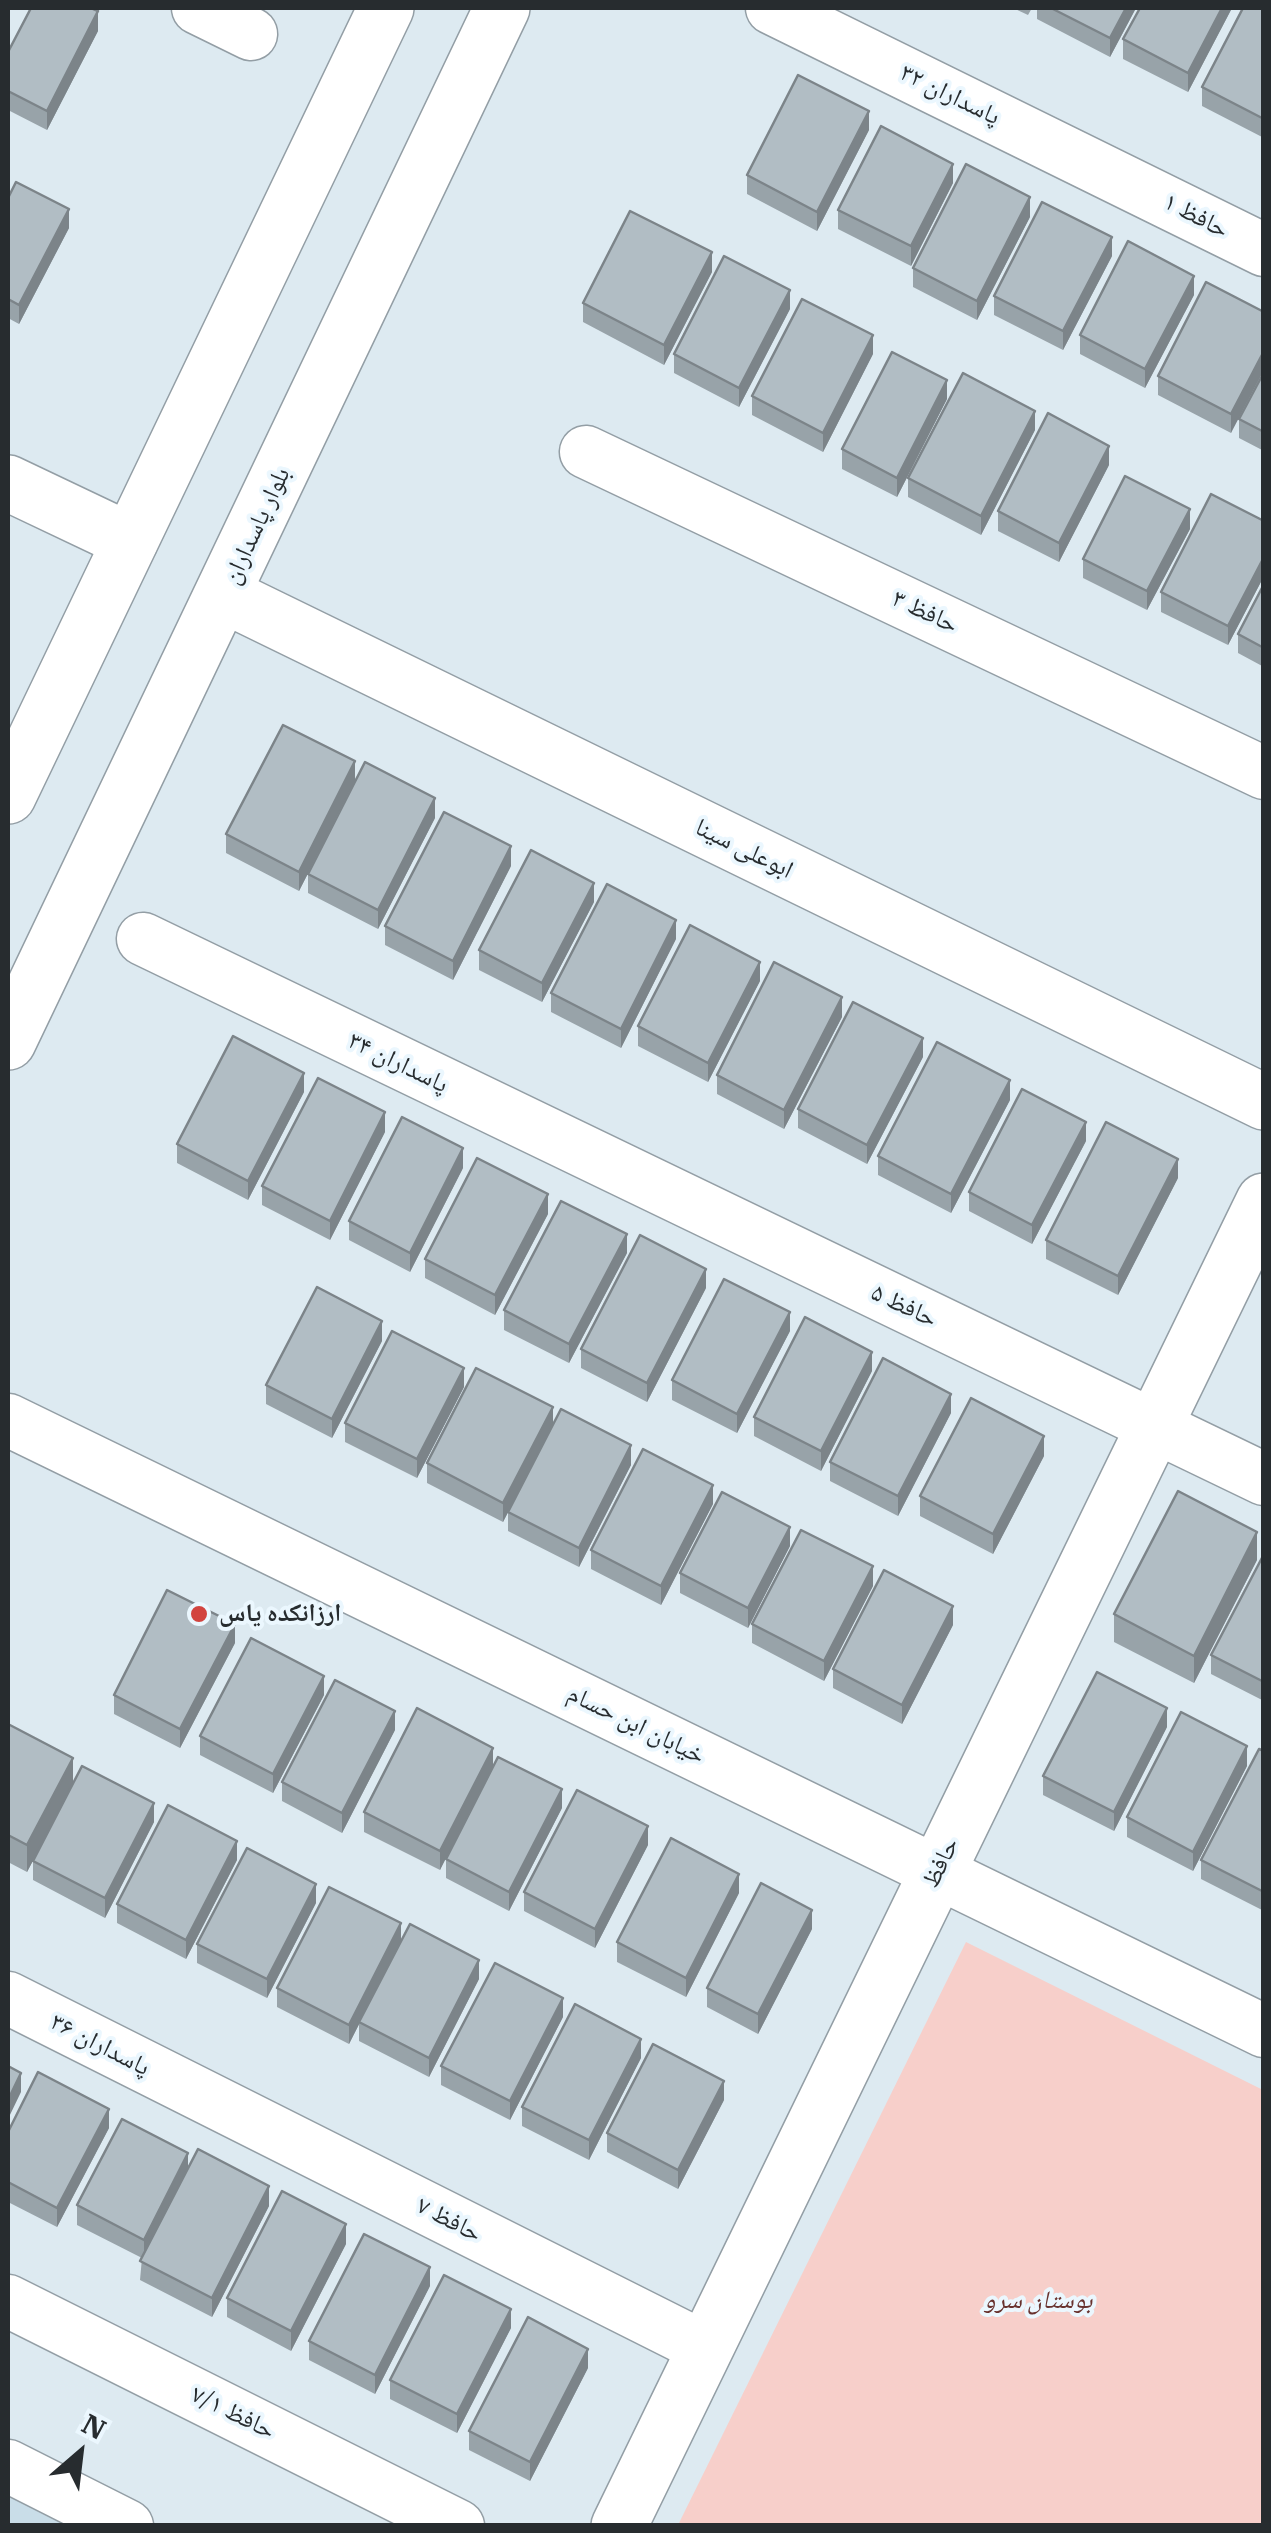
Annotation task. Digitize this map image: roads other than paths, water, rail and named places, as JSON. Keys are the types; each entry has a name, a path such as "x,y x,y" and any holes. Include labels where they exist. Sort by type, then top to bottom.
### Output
{"street":[{"path":"198,8 252,34"},
{"path":"8,796 386,8"},
{"name":"بلوار پاسداران","path":"8,1042 502,8"},
{"name":"پاسداران ۳۲","path":"772,8 1128,182"},
{"name":"حافظ ۱","path":"1128,182 1264,250"},
{"name":"حافظ ۳","path":"586,452 1264,772"},
{"path":"8,482 130,542"},
{"name":"ابوعلی سینا","path":"224,596 1264,1102"},
{"name":"پاسداران ۳۴","path":"143,939 653,1188"},
{"name":"حافظ ۵","path":"653,1188 1155,1424 1264,1480"},
{"name":"حافظ","path":"619,2526 1264,1201"},
{"name":"خیابان ابن حسام","path":"8,1420 1264,2031"},
{"name":"پاسداران ۳۶","path":"8,1998 194,2092"},
{"name":"حافظ ۷","path":"194,2092 705,2348"},
{"name":"حافظ ۷/۱","path":"8,2301 458,2526"},
{"path":"8,2466 127,2526"}],"place":[{"name":"ارزانکده یاس","path":"199,1614"}],"park label":[{"name":"بوستان سرو","path":"1038,2301"}]}
